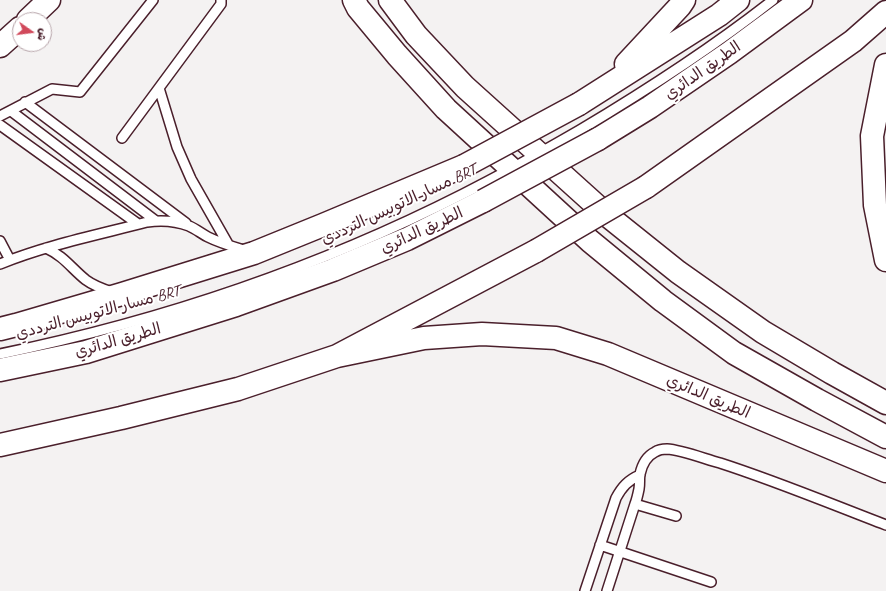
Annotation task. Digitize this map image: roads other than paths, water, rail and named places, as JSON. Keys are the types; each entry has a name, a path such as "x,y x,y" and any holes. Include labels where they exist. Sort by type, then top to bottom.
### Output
{"highway":[{"path":"36,12 49,0"},
{"path":"354,0 358,8 387,43 446,109 590,241 663,301 734,352 817,400 886,437"},
{"path":"390,0 416,35 465,87 608,216 678,272 763,332 832,374 886,403"},
{"path":"604,88 684,0"},
{"path":"0,329 122,294 254,252 464,166 578,104 719,15 738,0"},
{"name":"الطريق الدائري","path":"0,370 86,352 236,305 333,270 407,239 483,201 598,139 650,107 716,62 801,0"},
{"name":"الطريق الدائري","path":"337,356 536,251 646,187 853,41 886,12"},
{"path":"0,46 12,35"},
{"path":"886,65 872,136 875,204 886,260"},
{"name":"الطريق الدائري","path":"0,445 121,418 238,389 337,356 424,338 482,334 556,338 608,354 886,471"}],"lane":[{"path":"0,116 52,88 80,92 153,0"},
{"path":"122,138 221,4 221,0"},
{"name":"مسار الاتوبيس الترددي BRT","path":"0,354 146,318 220,295 290,270 416,217 525,162 618,107 690,61 773,0"},
{"path":"159,88 177,147 191,179 228,244"},
{"path":"26,102 190,227 209,237 254,252"},
{"path":"11,111 156,221"},
{"path":"0,125 138,224"},
{"path":"0,264 46,248 138,224 165,221 190,227"},
{"path":"0,242 10,260"},
{"path":"46,248 62,257 93,284 102,289 122,294"},
{"path":"607,591 635,504 639,489 640,475 645,462 655,451 662,449 668,449 708,460 769,480 886,525"},
{"path":"585,591 616,498 628,482 640,475"},
{"path":"635,504 676,516"},
{"path":"600,545 711,582"}]}
